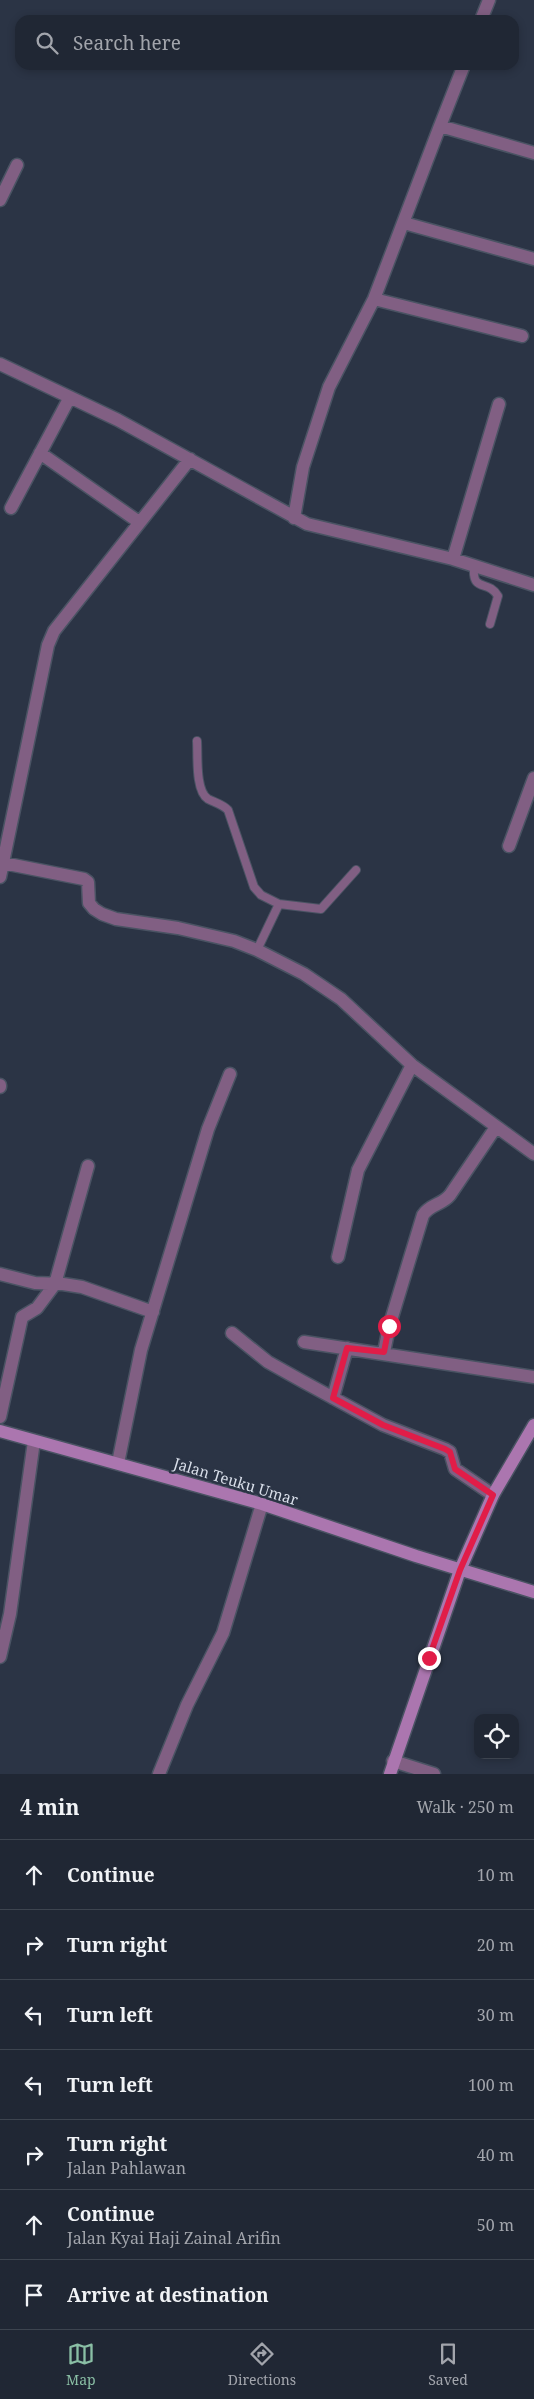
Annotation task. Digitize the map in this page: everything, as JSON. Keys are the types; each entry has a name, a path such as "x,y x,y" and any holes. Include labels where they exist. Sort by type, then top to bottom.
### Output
{"main road":[{"path":"391,1768 460,1570 493,1495 534,1425"},
{"name":"Jalan Teuku Umar","path":"0,1432 262,1504 460,1570 534,1592"}],"street":[{"path":"483,15 489,0"},
{"path":"294,518 303,467 329,387 374,299 462,70"},
{"path":"440,126 534,153"},
{"path":"0,200 16,165"},
{"path":"404,223 534,259"},
{"path":"374,299 522,336"},
{"path":"0,364 118,420 234,482 294,518 327,530 453,559 534,585"},
{"path":"11,508 70,398"},
{"path":"453,559 500,404"},
{"path":"40,453 139,522"},
{"path":"0,877 48,645 54,631 190,459"},
{"path":"509,846 534,778"},
{"path":"2,864 84,879 88,882 90,903 94,909 116,919 178,928 234,942 257,950 304,974 341,999 412,1065 534,1154"},
{"path":"338,1257 358,1170 412,1065"},
{"path":"118,1463 141,1350 208,1129 230,1074"},
{"path":"384,1352 397,1299 423,1215 426,1210 445,1201 450,1195 496,1127"},
{"path":"0,1417 22,1316 37,1308 55,1284 88,1166"},
{"path":"0,1274 35,1284 82,1287 153,1312"},
{"path":"232,1333 268,1362 333,1398 383,1425 450,1452 455,1469 493,1495"},
{"path":"304,1342 384,1352 534,1377"},
{"path":"333,1398 347,1348"},
{"path":"0,1657 10,1614 34,1441"},
{"path":"159,1774 187,1705 222,1633 262,1504"},
{"path":"391,1768 434,1774"}],"lane":[{"path":"474,567 473,579 494,589 498,596 490,624"},
{"path":"197,741 200,786 208,799 221,803 228,810 254,887 261,895 279,904 321,910 356,870"},
{"path":"257,950 279,904"}],"route":[{"path":"389,1326 384,1352 347,1348 333,1398 383,1425 450,1452 452,1466 465,1478 493,1495 460,1570 429,1658"}]}
